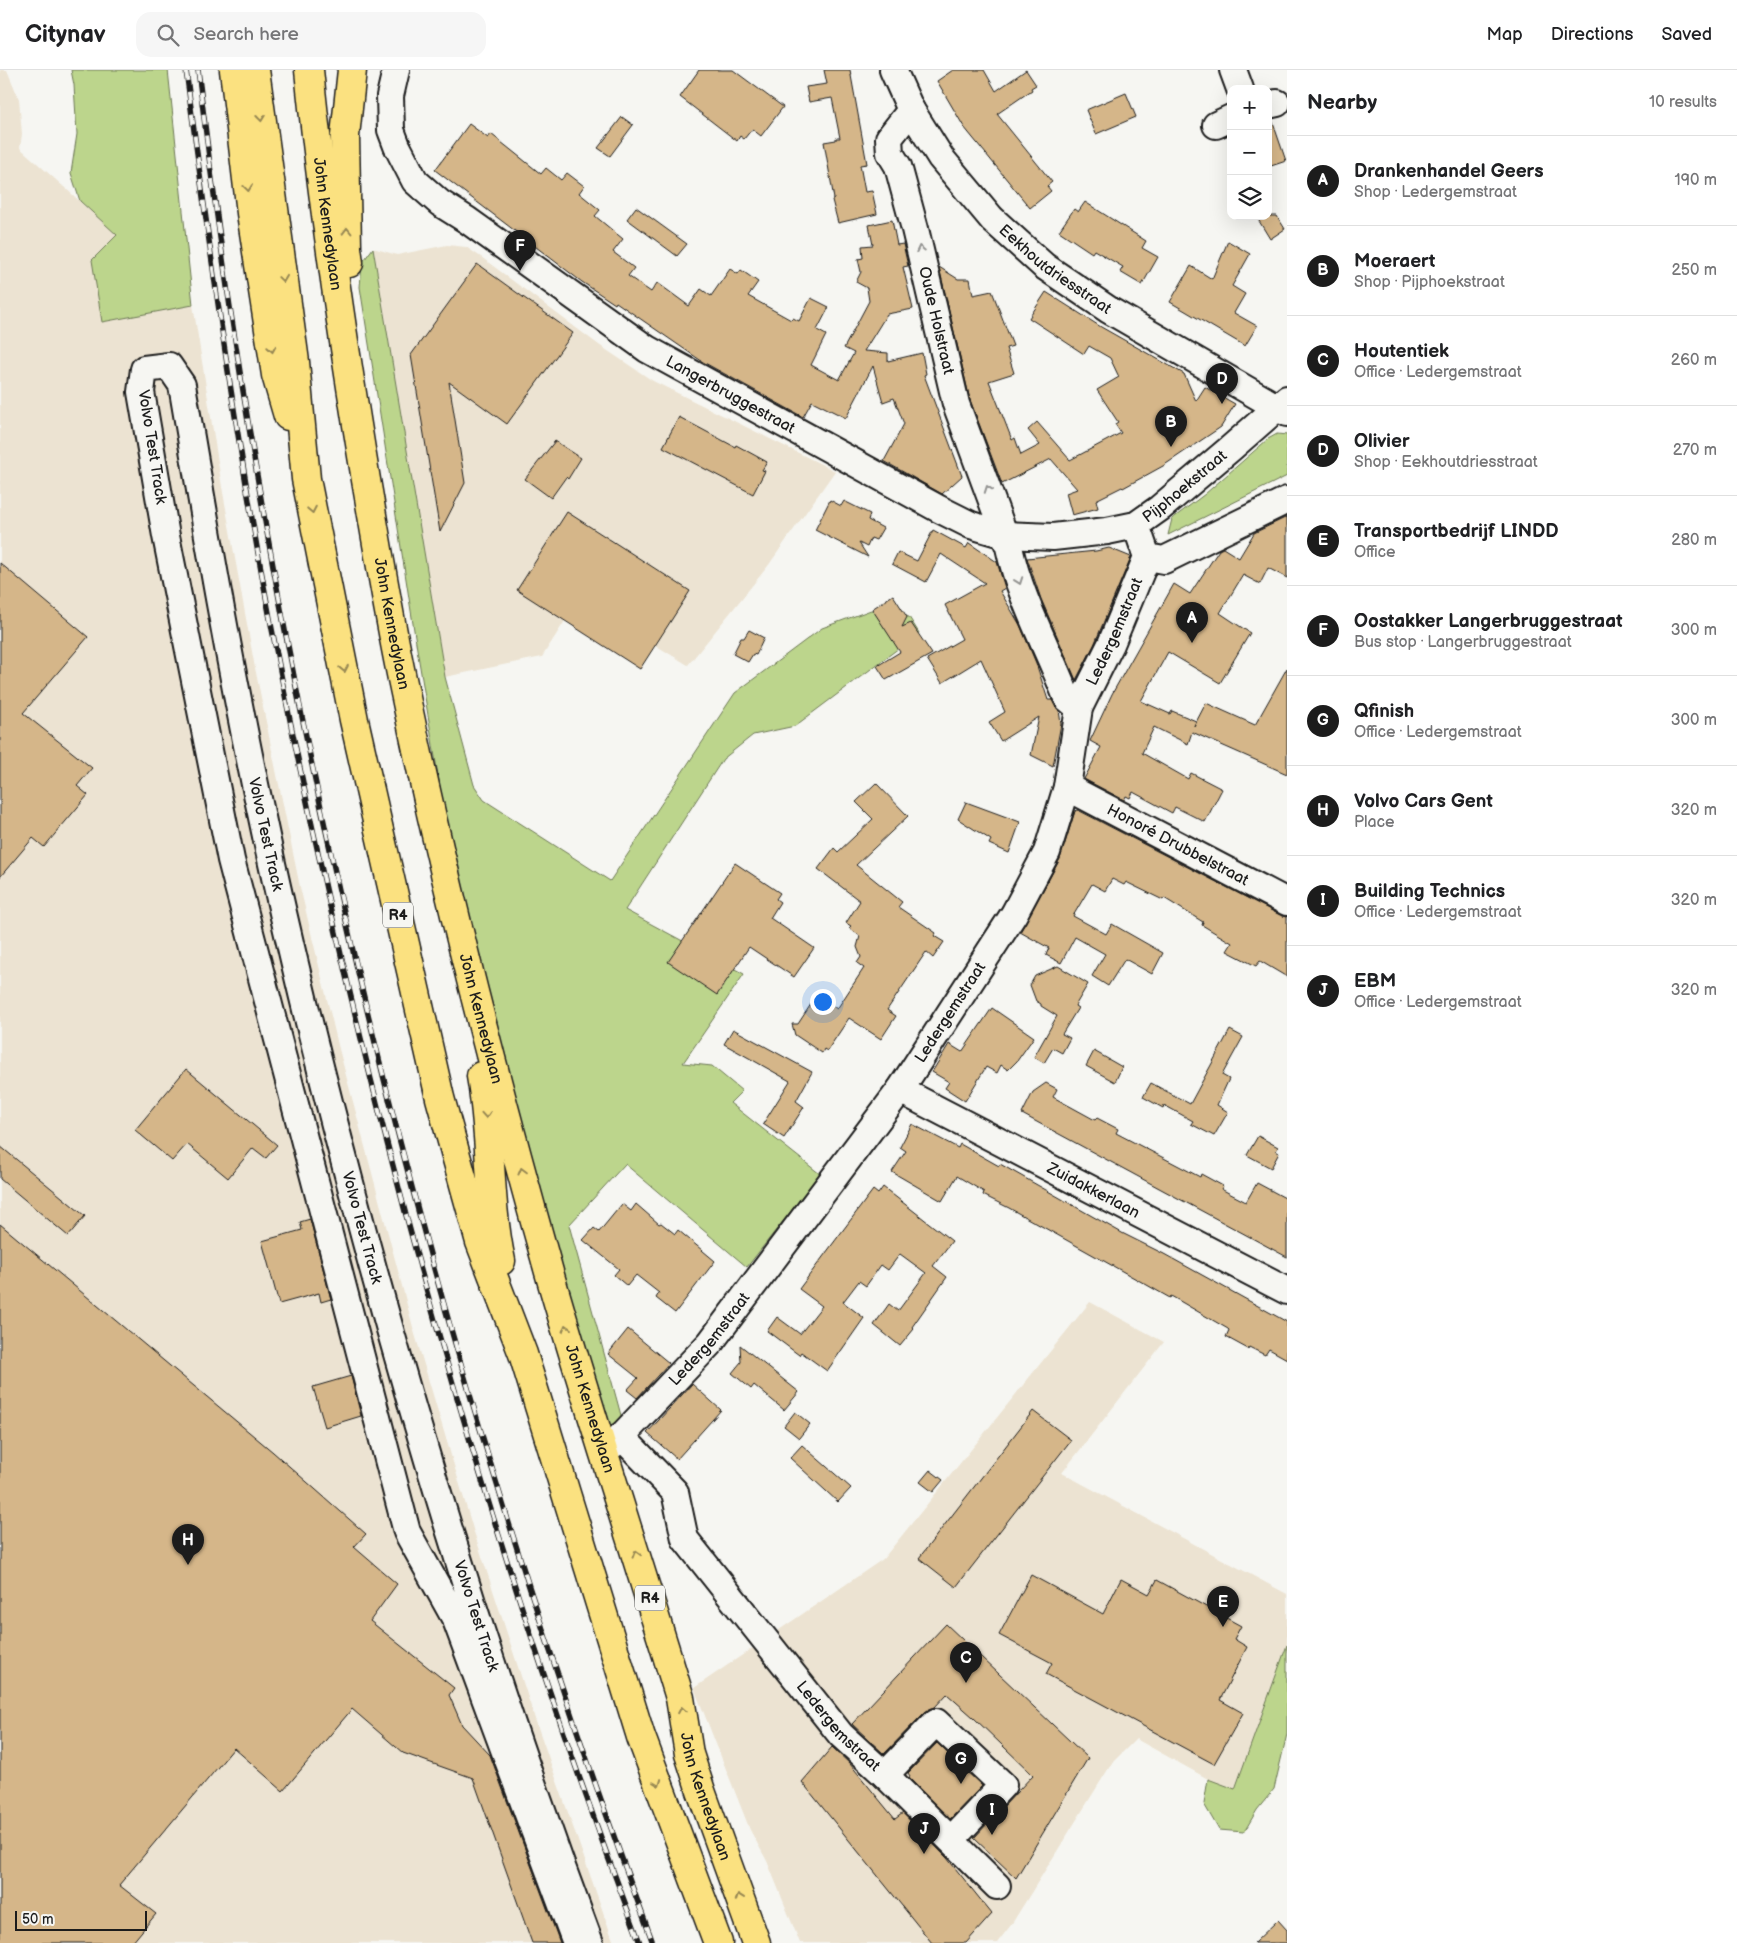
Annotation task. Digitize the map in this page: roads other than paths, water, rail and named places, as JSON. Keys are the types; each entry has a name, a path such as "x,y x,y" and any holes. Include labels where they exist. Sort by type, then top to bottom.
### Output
{"highway":[{"path":"234,70 251,213 276,375 306,478"},
{"name":"John Kennedylaan","path":"255,70 295,362 306,478 354,720 440,1098 480,1242 523,1354 641,1737 718,1943"},
{"name":"John Kennedylaan","path":"292,70 316,260 352,479 393,700 435,901 479,1069 485,1102 492,1196 499,1252 523,1354"},
{"name":"John Kennedylaan","path":"309,70 336,292 379,555 404,690 468,970 550,1276 680,1698 689,1754 756,1943"},
{"path":"352,70 345,136 347,248 407,639 453,861 463,918 468,970"}],"street":[{"name":"Langerbruggestraat","path":"396,70 390,96 391,130 415,181 440,202 647,349 939,509 971,524 1005,535"},
{"name":"Eekhoutdriesstraat","path":"893,70 911,110 941,158 992,219 1044,266 1109,310 1284,406"},
{"path":"1233,70 1239,85"},
{"name":"Oude Holstraat","path":"911,110 889,138 890,153 898,166 915,229 956,404 1005,535"},
{"name":"Volvo Test Track","path":"576,1943 456,1620 407,1532 231,860 166,536 141,392 144,369 169,366 182,385 221,610 259,805 334,1121 404,1378 451,1535 513,1727 590,1943"},
{"name":"Pijphoekstraat","path":"1005,535 1053,538 1136,525 1160,508 1284,406"},
{"path":"1147,557 1164,560 1287,500"},
{"name":"Ledergemstraat","path":"997,1886 841,1734 684,1539 675,1492 617,1440 710,1343 900,1090 1014,914 1048,852 1067,787 1078,708 1111,644 1147,557 1136,525"},
{"path":"1005,535 1026,599 1067,698 1078,708"},
{"name":"Honoré Drubbelstraat","path":"1067,787 1287,902"},
{"name":"Zuidakkerlaan","path":"900,1090 1287,1291"},
{"name":"Ledergemstraat","path":"885,1775 936,1722 1003,1785 950,1840"}],"railway":[{"path":"186,70 239,443 265,591 312,827 349,989 389,1151 432,1312 479,1471 529,1630 583,1787 640,1943"},
{"path":"198,70 230,309 270,548 316,785 370,1020 430,1254 497,1486 572,1715 653,1943"}],"place":[{"name":"Oostakker Langerbruggestraat","path":"520,271"},
{"name":"Olivier","path":"1222,404"},
{"name":"Moeraert","path":"1171,447"},
{"name":"Drankenhandel Geers","path":"1192,643"},
{"name":"Volvo Cars Gent","path":"188,1565"},
{"name":"Transportbedrijf LINDD","path":"1223,1627"},
{"name":"Houtentiek","path":"966,1683"},
{"name":"Qfinish","path":"961,1784"},
{"name":"Building Technics","path":"992,1835"},
{"name":"EBM","path":"924,1854"}]}
